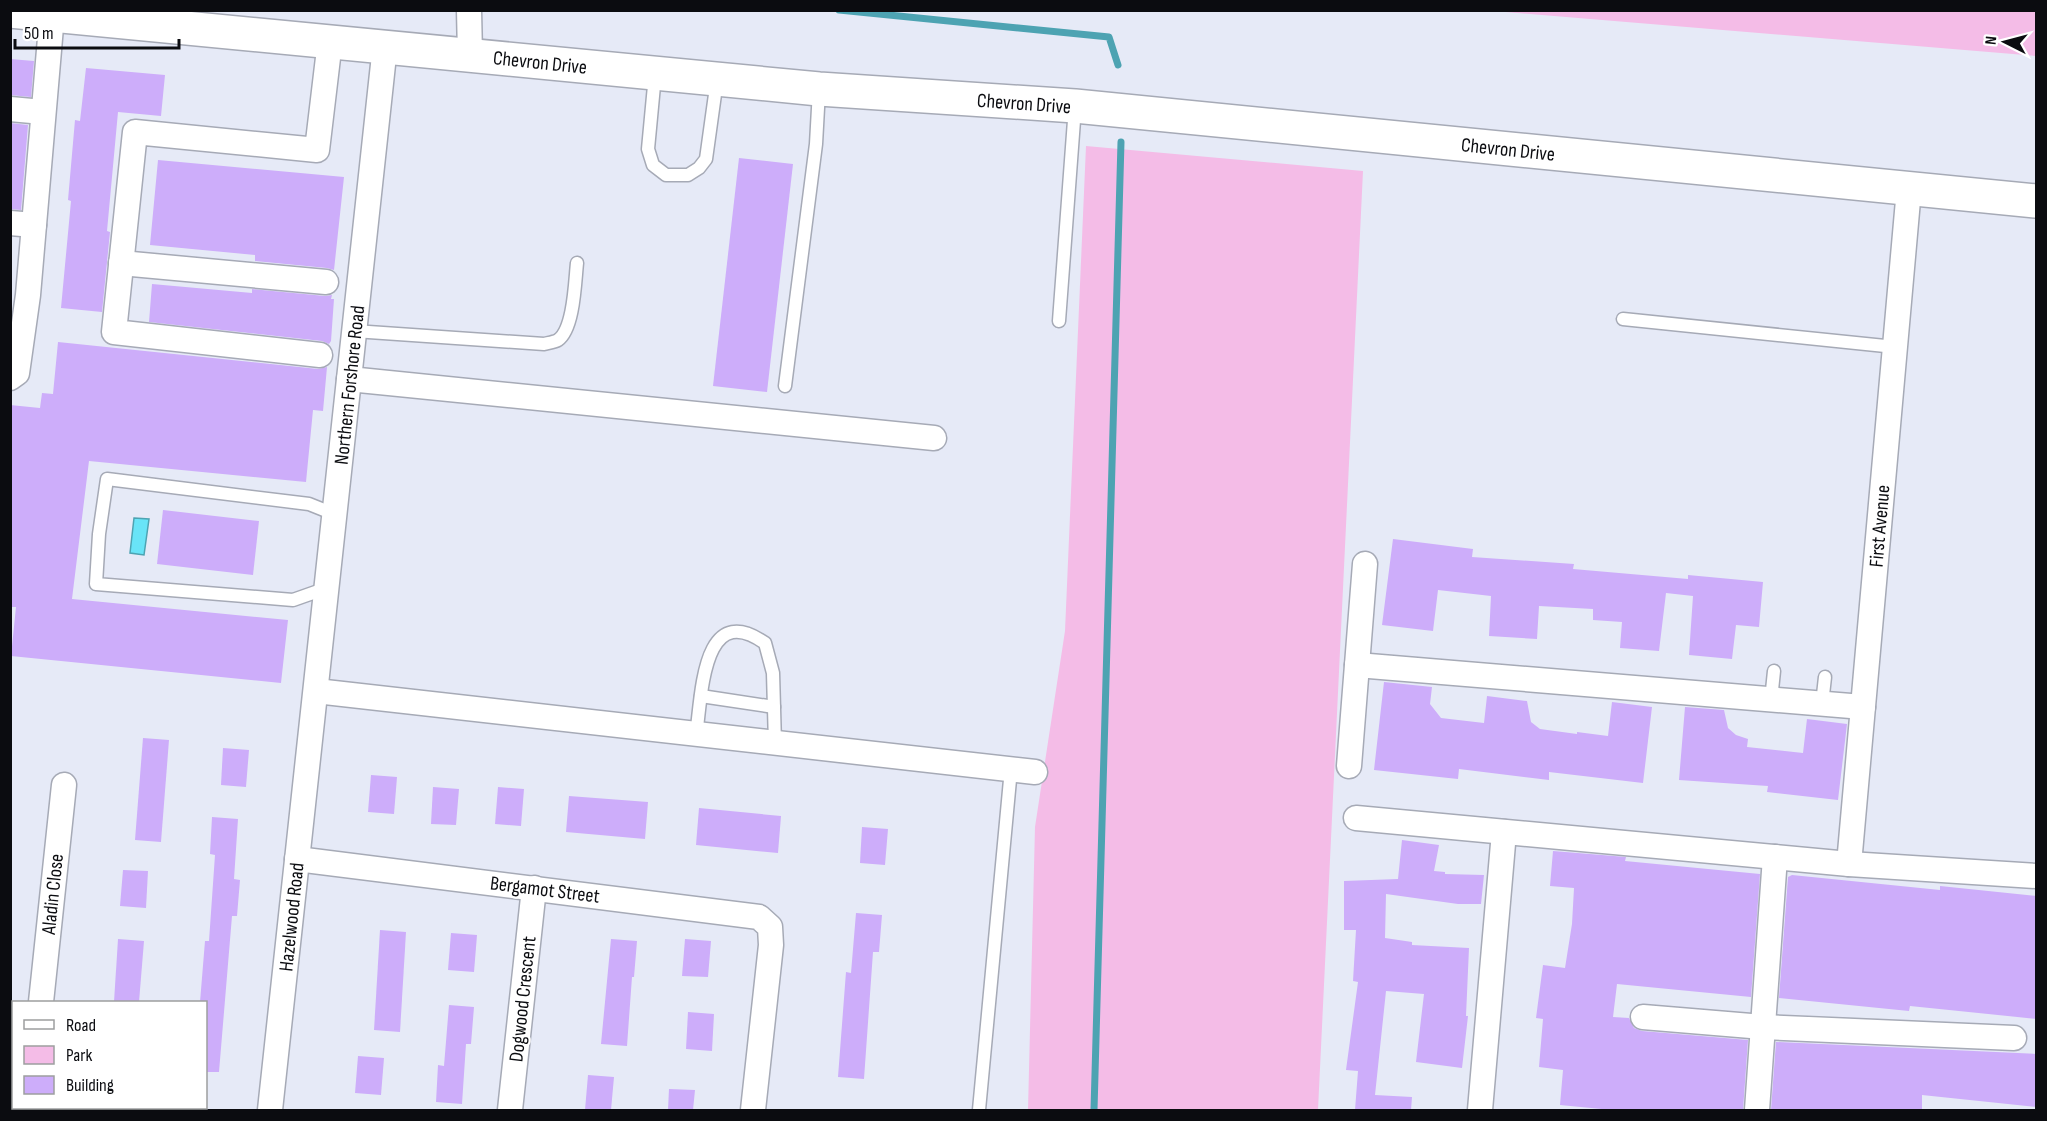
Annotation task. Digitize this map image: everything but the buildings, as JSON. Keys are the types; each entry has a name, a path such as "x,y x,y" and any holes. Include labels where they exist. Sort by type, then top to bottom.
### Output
{"main road":[{"name":"Chevron Drive","path":"10,11 717,79 1075,106 2037,201"}],"street":[{"path":"470,10 470,55"},
{"path":"10,378 17,373 22,224 43,112 52,15"},
{"path":"320,355 114,333 135,132 317,150 330,41"},
{"name":"Northern Forshore Road","path":"312,724 386,46"},
{"path":"10,109 43,112"},
{"name":"First Avenue","path":"1849,864 1910,189"},
{"path":"121,263 326,282"},
{"path":"349,379 934,438"},
{"path":"1349,766 1365,564"},
{"path":"1357,664 1863,707"},
{"path":"316,691 1023,770"},
{"name":"Hazelwood Road","path":"270,1110 312,724"},
{"name":"Aladin Close","path":"41,1001 64,785"},
{"path":"1356,818 1849,864 2037,876"},
{"path":"1480,1110 1504,832"},
{"path":"1757,1110 1776,857"},
{"name":"Bergamot Street","path":"297,859 759,916 770,927 771,945 753,1110"},
{"name":"Dogwood Crescent","path":"510,1110 534,888"},
{"path":"1643,1017 1763,1027 2014,1038"}],"lane":[{"path":"655,73 648,149 653,165 666,175 688,176 706,159 717,79"},
{"path":"785,386 816,144 819,88"},
{"path":"1059,321 1075,106"},
{"path":"354,331 544,344 558,340 566,329 573,304 577,263"},
{"path":"1623,319 1895,346"},
{"path":"327,588 293,600 96,584 99,534 107,479 309,504 334,514"},
{"path":"696,735 704,677 714,644 721,636 733,631 754,635 765,643 773,673 775,744"},
{"path":"1771,700 1774,671"},
{"path":"1822,704 1825,677"},
{"path":"701,696 774,706"},
{"path":"979,1110 1023,770"}],"green space":[{"path":"1494,11 2036,11 2036,56"},
{"path":"1086,146 1363,171 1318,1110 1028,1110 1035,827 1065,631"}],"water":[{"path":"134,518 149,519 144,555 130,553"}],"waterway":[{"path":"839,10 1109,37 1118,65"},
{"path":"1094,1110 1121,142"}]}
